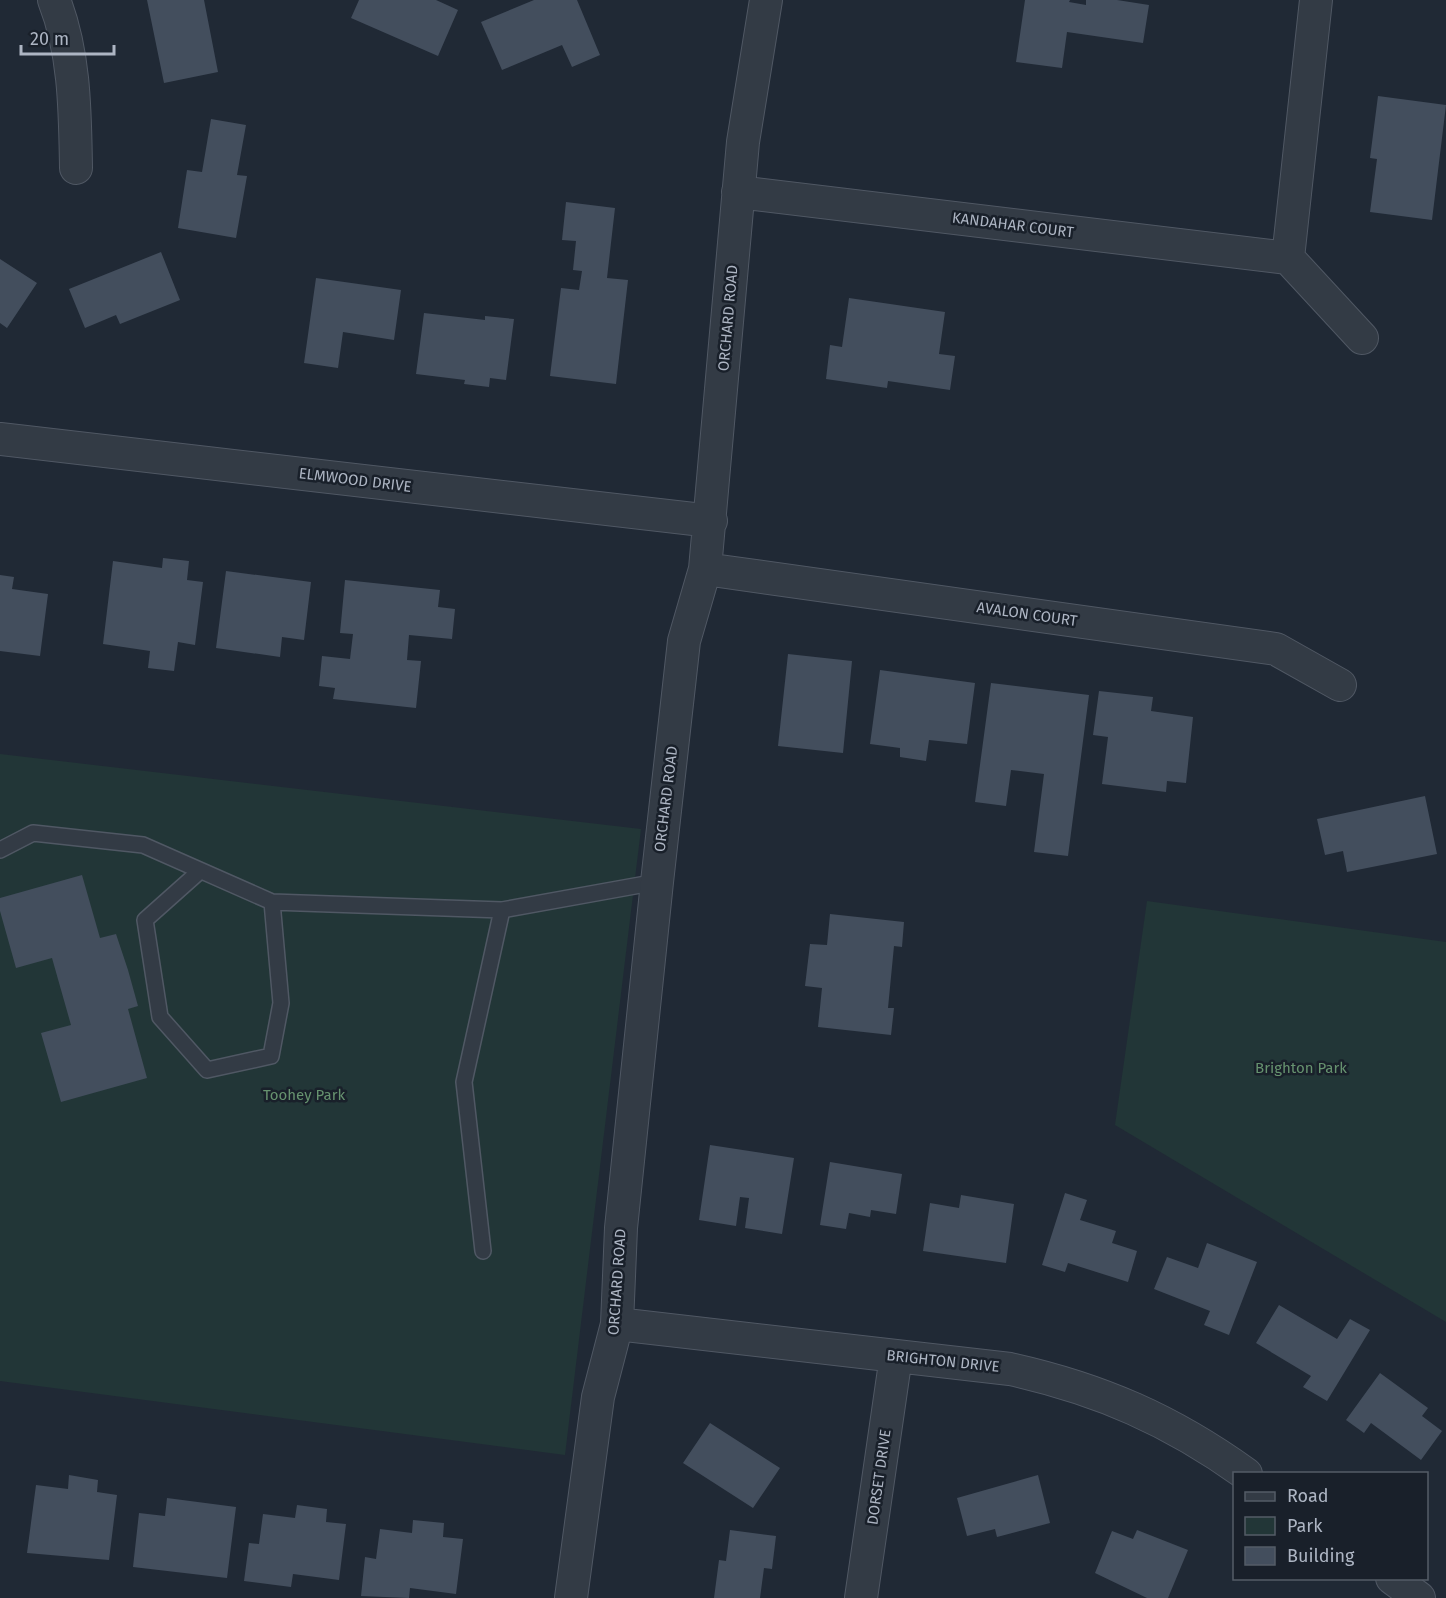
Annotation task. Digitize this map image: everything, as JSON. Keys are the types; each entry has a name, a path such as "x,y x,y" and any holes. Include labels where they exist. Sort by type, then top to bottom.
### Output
{"street":[{"path":"54,0 68,46 75,109 76,168"},
{"name":"ORCHARD ROAD","path":"571,1598 598,1397 617,1324 621,1228 684,640 705,569 743,142 766,0"},
{"path":"1316,0 1288,258 1362,338"},
{"name":"KANDAHAR COURT","path":"738,192 1288,258"},
{"name":"ELMWOOD DRIVE","path":"0,439 711,521"},
{"name":"AVALON COURT","path":"705,569 1276,649 1340,686"},
{"name":"BRIGHTON DRIVE","path":"617,1324 1010,1369 1098,1392 1184,1432 1244,1472"},
{"name":"DORSET DRIVE","path":"861,1598 896,1356"},
{"path":"1395,1580 1419,1598"}],"lane":[{"path":"0,849 33,833 143,845 272,902 502,910 657,882"},
{"path":"201,871 145,920 160,1017 207,1070 271,1056 281,1003 272,902"},
{"path":"483,1251 464,1082 502,910"}],"green space":[{"name":"Toohey Park","path":"0,754 641,829 565,1455 0,1381"},
{"name":"Brighton Park","path":"1147,901 1446,942 1446,1322 1115,1125"}],"building":[{"path":"147,0 204,0 218,72 164,83"},
{"path":"359,0 436,0 458,10 438,56 351,18"},
{"path":"534,0 577,0 600,55 572,67 562,45 502,70 481,22"},
{"path":"1025,0 1070,0 1069,2 1086,5 1086,0 1117,0 1149,5 1143,43 1067,32 1062,68 1016,62"},
{"path":"1378,96 1446,105 1432,220 1370,212 1377,159 1370,158"},
{"path":"211,119 246,125 237,175 247,176 236,238 178,228 187,170 202,172"},
{"path":"566,202 615,208 607,278 628,280 616,384 550,376 561,288 579,290 582,271 573,270 576,241 562,240"},
{"path":"161,252 180,300 120,324 116,315 85,328 69,289"},
{"path":"0,259 37,283 7,328 0,323"},
{"path":"316,278 401,290 394,340 343,332 338,368 304,363"},
{"path":"849,298 945,312 939,354 955,356 950,390 888,381 887,388 826,379 830,345 842,347"},
{"path":"424,313 485,320 485,316 514,319 506,380 490,378 489,387 464,384 465,380 416,374"},
{"path":"163,558 189,561 187,580 203,582 195,645 178,642 174,671 148,668 150,651 103,644 113,561 162,568"},
{"path":"226,571 311,582 304,640 282,637 280,657 216,648"},
{"path":"0,575 14,577 12,589 48,594 40,656 0,651"},
{"path":"345,580 440,590 438,607 455,609 452,639 409,635 407,660 421,661 416,708 333,699 335,688 319,686 322,656 350,659 353,634 340,633"},
{"path":"788,654 852,661 843,753 778,746"},
{"path":"880,670 975,683 967,744 929,740 926,761 900,757 900,748 870,744"},
{"path":"991,683 1089,695 1068,856 1034,852 1044,774 1011,770 1006,806 975,802"},
{"path":"1099,691 1153,697 1151,711 1193,717 1186,783 1167,781 1166,792 1102,784 1108,737 1093,735"},
{"path":"1425,796 1437,854 1347,872 1343,851 1325,855 1317,819"},
{"path":"82,875 100,938 116,934 128,970 138,1006 128,1009 147,1078 61,1102 41,1033 71,1025 52,958 16,968 0,911 0,898"},
{"path":"830,914 904,922 902,947 894,946 888,1008 894,1008 891,1035 818,1027 822,988 805,986 810,944 827,945"},
{"path":"710,1145 794,1158 782,1234 745,1228 749,1198 740,1197 736,1226 699,1220"},
{"path":"830,1162 902,1174 896,1214 871,1210 870,1217 849,1213 846,1229 820,1225"},
{"path":"1065,1193 1087,1200 1080,1220 1116,1231 1112,1243 1137,1251 1128,1282 1068,1263 1065,1272 1042,1265"},
{"path":"961,1195 1014,1204 1006,1263 923,1251 930,1203 959,1208"},
{"path":"1207,1243 1257,1262 1229,1335 1204,1325 1210,1311 1154,1289 1167,1257 1198,1268"},
{"path":"1279,1305 1337,1339 1350,1319 1370,1330 1327,1401 1303,1387 1311,1376 1256,1343"},
{"path":"1380,1373 1428,1408 1422,1416 1442,1431 1421,1460 1371,1423 1364,1433 1346,1420"},
{"path":"710,1423 780,1468 753,1508 683,1463"},
{"path":"69,1475 98,1480 97,1492 117,1495 109,1560 27,1553 36,1485 68,1489"},
{"path":"1038,1475 1050,1523 997,1537 995,1529 967,1536 957,1498"},
{"path":"167,1498 236,1507 227,1578 133,1567 139,1513 165,1516"},
{"path":"297,1505 327,1509 326,1522 346,1524 339,1580 293,1574 291,1587 244,1581 249,1543 259,1544 263,1514 295,1518"},
{"path":"413,1520 444,1523 443,1537 463,1539 456,1594 410,1588 409,1598 361,1596 365,1557 376,1559 380,1529 412,1533"},
{"path":"730,1530 776,1536 772,1569 764,1568 760,1598 714,1598 719,1560 726,1561"},
{"path":"1137,1530 1188,1550 1168,1598 1147,1598 1095,1573 1112,1531 1133,1539"}]}
